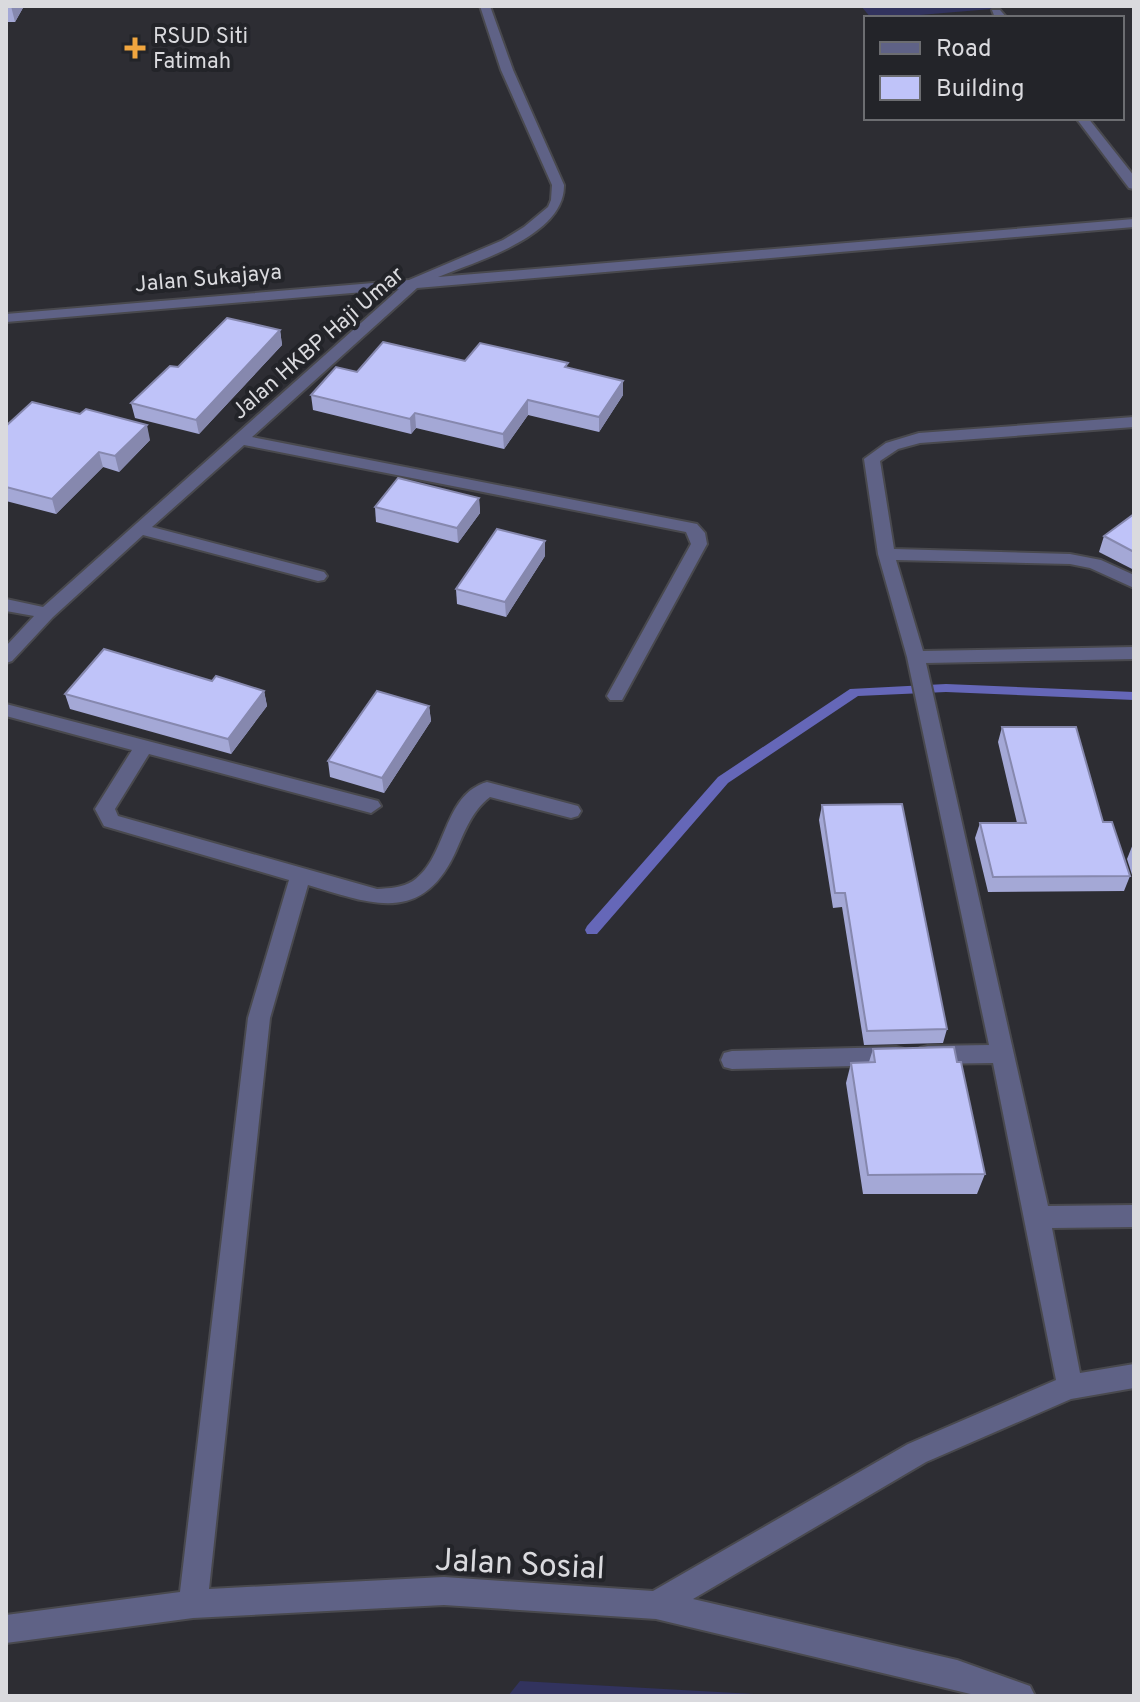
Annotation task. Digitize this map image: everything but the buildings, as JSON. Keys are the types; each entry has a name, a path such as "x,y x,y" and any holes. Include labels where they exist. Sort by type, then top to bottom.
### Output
{"street":[{"name":"Jalan HKBP Haji Umar","path":"6,657 47,613 415,282 508,243 542,219 558,200 558,185 507,70 485,6"},
{"path":"1084,120 1134,185"},
{"name":"Jalan Sukajaya","path":"6,318 415,282 667,265 1134,223"},
{"path":"1070,1387 1038,1217 916,657 886,554 872,459 892,446 919,438 1134,422"},
{"path":"239,439 691,528 697,533 699,544 616,696"},
{"path":"139,529 318,576"},
{"path":"886,554 1070,559 1095,564 1134,582"},
{"path":"6,605 47,613"},
{"path":"916,657 1134,653"},
{"path":"6,710 371,806"},
{"path":"144,746 108,804 107,818 117,824 377,897 405,896 424,884 465,814 483,791 498,789 571,811"},
{"path":"193,1604 259,1018 301,875"},
{"path":"732,1060 1003,1054"},
{"path":"1038,1217 1134,1216"},
{"path":"656,1605 917,1453 1070,1387 1134,1376"},
{"name":"Jalan Sosial","path":"6,1629 193,1604 444,1591 656,1605 957,1674 1020,1696"}],"shaded area":[{"path":"861,6 1028,6 908,16 869,16"},
{"path":"520,1681 754,1694 759,1696 508,1696"}],"waterway":[{"path":"592,930 723,780 855,692 946,688 1134,696"}],"place":[{"name":"RSUD Siti Fatimah","path":"135,48"}]}
